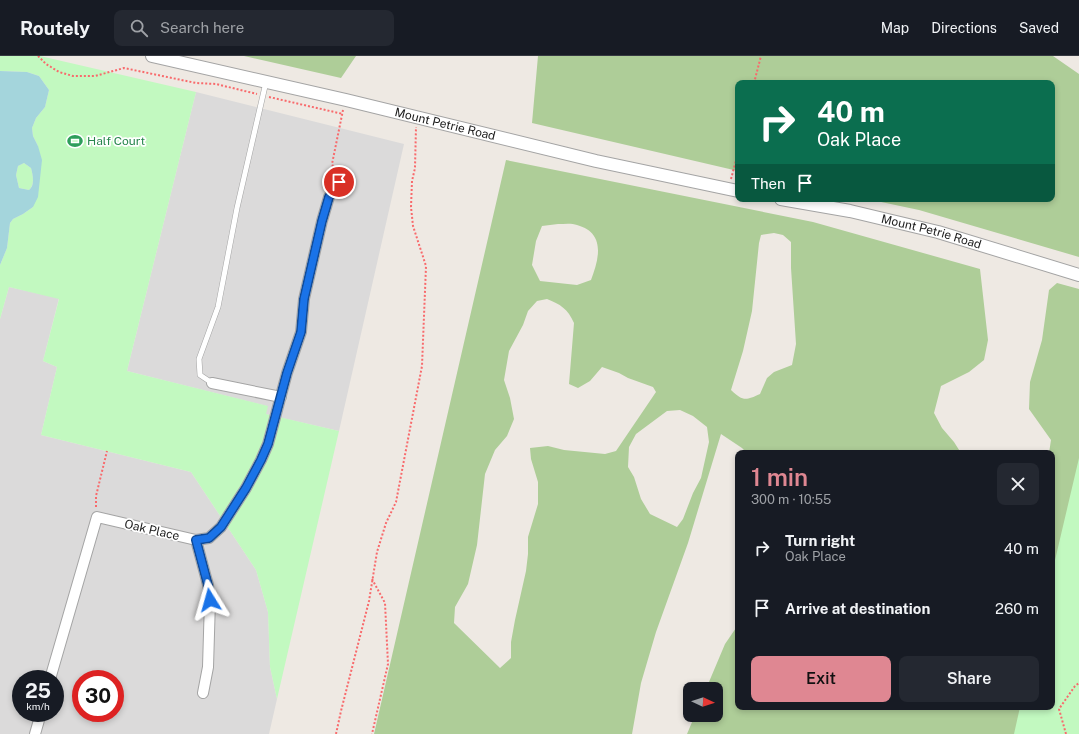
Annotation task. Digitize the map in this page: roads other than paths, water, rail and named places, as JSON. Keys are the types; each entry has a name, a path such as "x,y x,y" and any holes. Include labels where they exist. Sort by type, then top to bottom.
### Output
{"street":[{"name":"Mount Petrie Road","path":"152,56 346,100 596,161 733,190"},
{"name":"Oak Place","path":"53,670 96,517 196,540 209,538 221,527 246,488 266,450 287,373 301,332 304,299 322,221 329,197 339,182"},
{"name":"Mount Petrie Road","path":"798,202 850,211 938,232 1079,275"},
{"path":"212,383 281,397"},
{"path":"196,540 208,585 210,600 208,667 203,693"},
{"path":"35,734 38,722"}],"lane":[{"path":"212,383 200,375 199,359 218,307 237,208 266,82"}],"water":[{"path":"0,71 27,72 39,76 49,90 45,107 36,118 32,128 33,136 42,160 38,197 33,207 13,219 10,223 7,248 0,265","holes":["24,163 31,168 33,180 31,188 29,190 19,188 16,175 18,166"]}],"place":[{"name":"Half Court","path":"75,141"}]}
